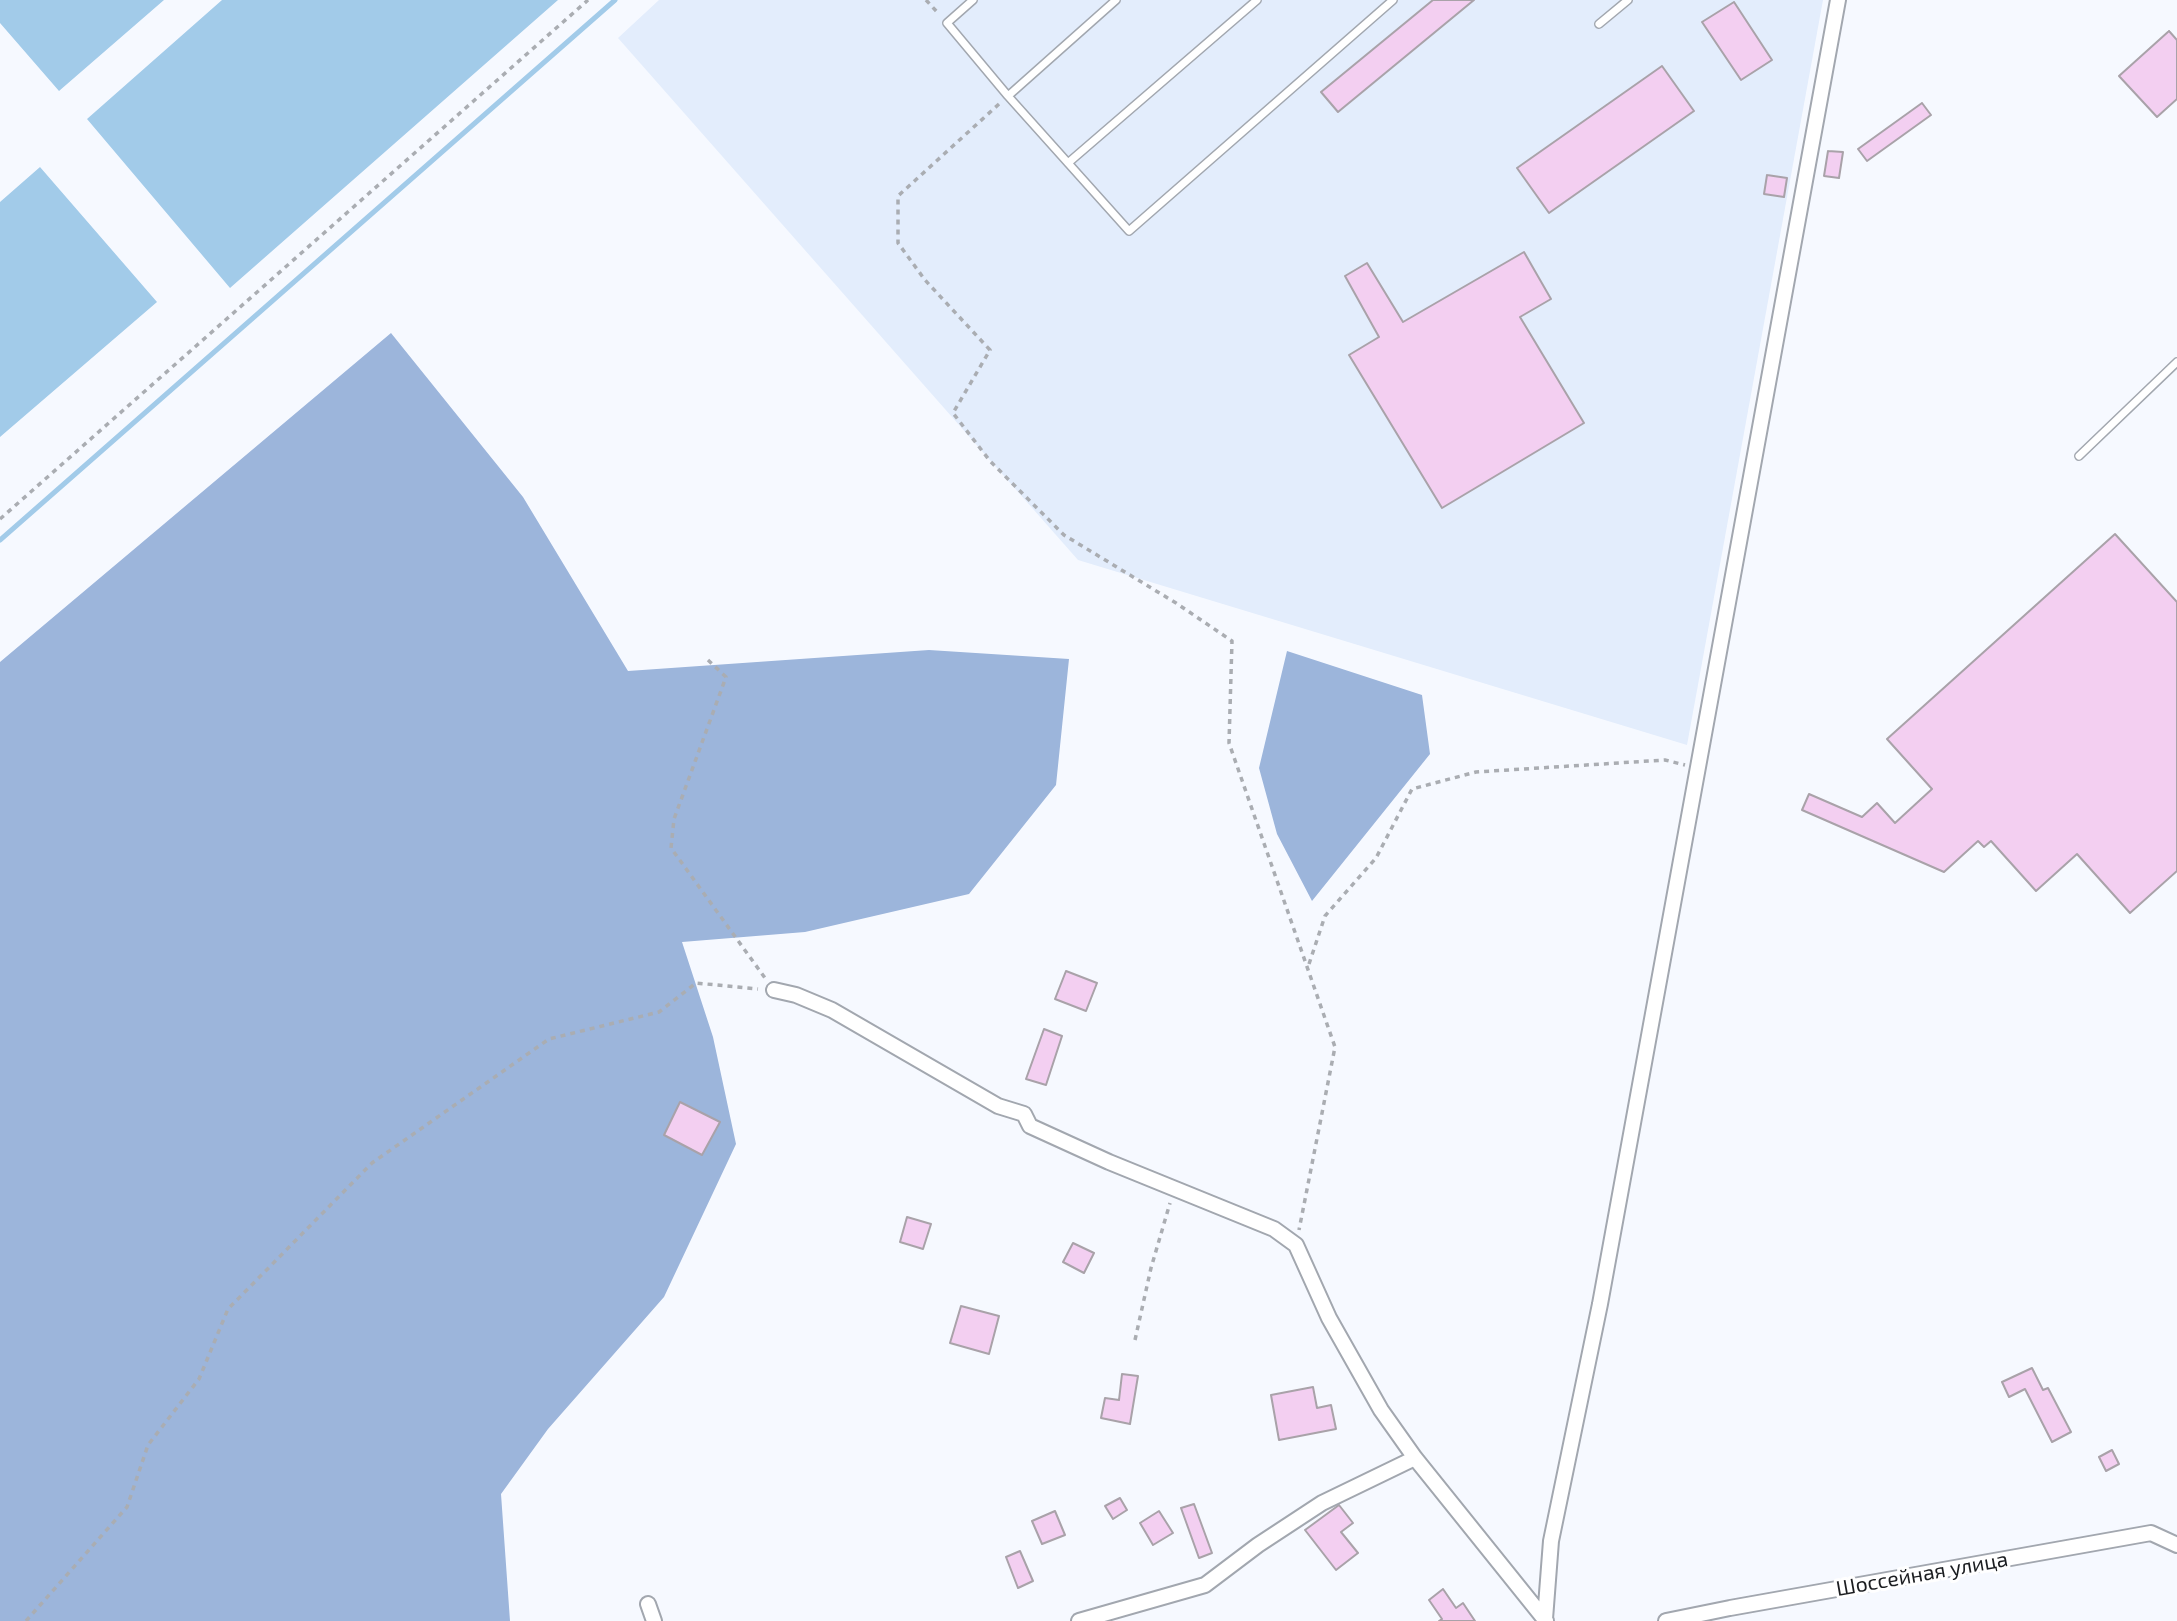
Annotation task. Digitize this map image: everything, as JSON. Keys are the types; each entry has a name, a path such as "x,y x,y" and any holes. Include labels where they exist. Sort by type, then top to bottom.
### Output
{"street":[{"path":"1546,1620 1551,1541 1600,1304 1838,0"},
{"path":"774,990 796,995 832,1010 998,1105 1024,1114 1030,1126 1273,1229 1296,1245 1329,1318 1381,1410 1415,1458 1546,1620"},
{"path":"1079,1621 1205,1585 1258,1545 1322,1503 1415,1458"},
{"name":"Шоссейная улица","path":"1666,1621 2151,1533 2177,1545"},
{"path":"648,1604 654,1621"},
{"path":"1730,1608 1739,1621"}],"lane":[{"path":"973,0 947,23 1008,96 1129,231 1393,0"},
{"path":"1008,96 1116,0"},
{"path":"1068,163 1257,0"},
{"path":"1599,24 1628,0"},
{"path":"2079,456 2177,362"}],"path":[{"path":"0,519 588,0"},
{"path":"926,0 947,23"},
{"path":"1008,96 898,196 898,243 925,280 990,350 953,412 990,461 1065,535 1232,641 1229,743 1335,1047 1296,1245"},
{"path":"708,660 726,677 674,819 671,848 774,990"},
{"path":"1308,967 1325,916 1376,858 1412,789 1476,772 1665,760 1697,767"},
{"path":"26,1621 127,1507 148,1445 199,1379 228,1309 372,1163 550,1039 659,1012 696,983 774,990"},
{"path":"1135,1340 1151,1268 1175,1187"}],"shaded area":[{"path":"0,0 164,0 59,91 0,23"},
{"path":"222,0 558,0 230,288 87,119"},
{"path":"659,0 1823,0 1687,745 1078,560 618,38"},
{"path":"40,167 157,302 0,437 0,202"},
{"path":"391,333 523,497 628,671 929,650 1069,659 1056,785 969,894 805,932 682,942 713,1037 736,1144 664,1297 548,1429 501,1494 510,1621 0,1621 0,662"},
{"path":"1287,651 1422,695 1430,754 1312,901 1277,834 1259,768"}],"building":[{"path":"1433,0 1474,0 1338,112 1321,92"},
{"path":"1734,2 1772,60 1741,80 1702,22"},
{"path":"2169,31 2177,40 2177,99 2157,117 2119,76"},
{"path":"1662,66 1694,111 1549,213 1517,168"},
{"path":"1922,103 1931,115 1867,161 1858,149"},
{"path":"1828,151 1843,152 1839,178 1824,176"},
{"path":"1767,175 1787,178 1784,197 1764,194"},
{"path":"1524,252 1551,299 1520,317 1584,423 1442,508 1349,355 1379,337 1345,276 1367,263 1403,322"},
{"path":"2115,534 2177,602 2177,871 2130,913 2077,854 2036,891 1991,841 1984,847 1978,841 1944,872 1802,810 1809,794 1862,817 1877,803 1895,823 1932,789 1887,739"},
{"path":"1066,971 1097,983 1086,1011 1055,999"},
{"path":"1044,1029 1062,1036 1046,1085 1026,1079"},
{"path":"680,1102 720,1122 702,1155 664,1135"},
{"path":"907,1217 931,1224 923,1249 900,1242"},
{"path":"1073,1243 1094,1253 1084,1273 1063,1262"},
{"path":"961,1306 999,1316 989,1354 950,1343"},
{"path":"2032,1368 2043,1390 2048,1388 2071,1432 2052,1442 2025,1389 2009,1397 2002,1382"},
{"path":"1122,1374 1138,1376 1130,1424 1101,1418 1105,1398 1119,1400"},
{"path":"1313,1387 1317,1408 1331,1405 1336,1429 1279,1440 1271,1395"},
{"path":"2112,1450 2119,1464 2106,1471 2099,1457"},
{"path":"1120,1498 1127,1510 1113,1519 1105,1506"},
{"path":"1194,1504 1212,1553 1199,1558 1181,1508"},
{"path":"1339,1505 1353,1523 1341,1532 1358,1553 1336,1570 1305,1530"},
{"path":"1055,1511 1065,1535 1042,1544 1032,1521"},
{"path":"1159,1511 1173,1533 1153,1545 1140,1523"},
{"path":"1020,1551 1033,1581 1018,1588 1006,1557"},
{"path":"1443,1589 1456,1608 1463,1603 1475,1621 1439,1621 1442,1619 1429,1600"}],"waterway":[{"path":"0,540 615,0"}]}
